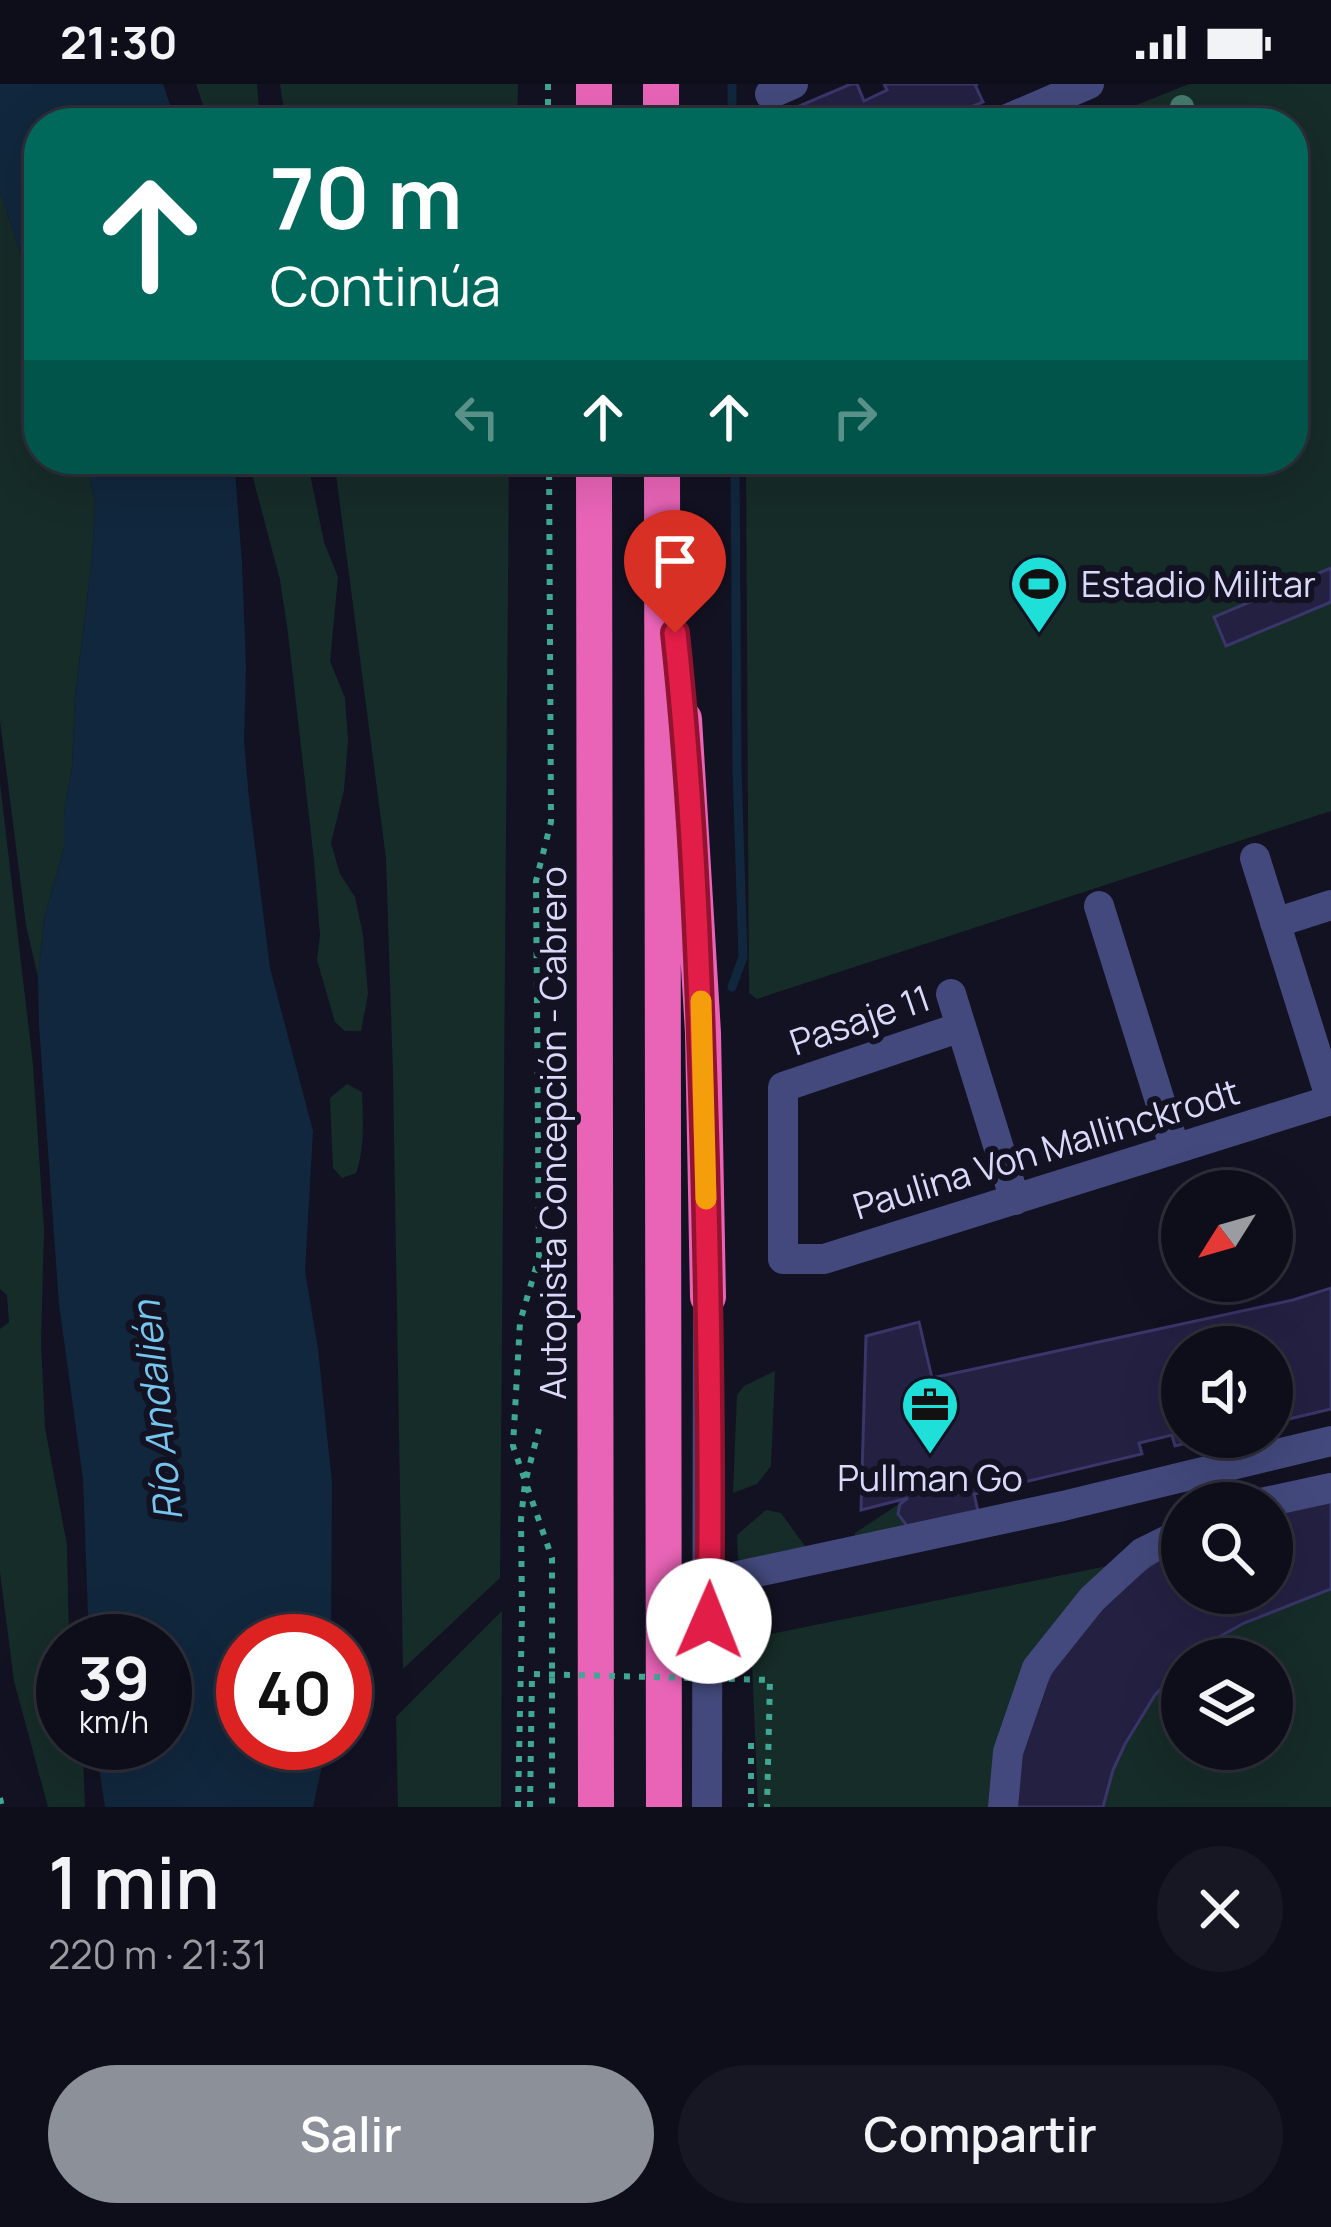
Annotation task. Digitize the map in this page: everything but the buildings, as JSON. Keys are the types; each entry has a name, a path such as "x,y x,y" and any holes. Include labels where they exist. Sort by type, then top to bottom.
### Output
{"highway":[{"name":"Autopista Concepción - Cabrero","path":"594,474 596,1807"},
{"path":"662,474 664,1807"},
{"path":"663,540 690,794 703,1033 708,1297"}],"street":[{"path":"1033,108 1089,84"},
{"path":"1255,858 1331,1100"},
{"path":"1275,922 1331,905"},
{"path":"1099,906 1174,1150"},
{"path":"951,994 1015,1200"},
{"name":"Pasaje 11","path":"783,1259 783,1087 961,1028"},
{"name":"Paulina Von Mallinckrodt","path":"783,1259 824,1259 1331,1100"},
{"path":"707,1807 708,1297"},
{"path":"710,1582 1020,1516 1331,1441"},
{"path":"1293,1496 1331,1488"},
{"path":"1003,1807 1008,1752 1036,1668 1092,1599 1142,1553 1161,1544"}],"path":[{"path":"549,474 551,822 536,880 538,1257 520,1322 514,1446 552,1558 552,1807"},
{"path":"518,1807 521,1519 539,1429"},
{"path":"530,1807 532,1674 770,1680 767,1807"},
{"path":"751,1743 751,1807"}],"green space":[{"path":"196,84 257,84 259,108 204,108"},
{"path":"280,84 518,84 517,108 284,108"},
{"name":"Estadio Militar","path":"1189,84 1331,84 1331,811 757,999 749,993 746,474 1308,474 1308,108 1129,108"},
{"path":"0,191 24,263 24,474 89,474 95,503 64,847 44,919 38,977 26,925 0,721"},
{"path":"252,474 310,474 324,542 338,577 330,661 345,698 348,740 344,790 331,843 340,874 355,897 363,935 368,994 361,1031 345,1031 335,1022 317,960 320,935 314,860 280,580"},
{"path":"336,474 509,474 500,1578 403,1669 393,1075 386,858"},
{"path":"0,783 33,1065 44,1230 45,1428 67,1545 68,1614 36,1614 36,1763 14,1681 0,1572 0,1329 9,1322 7,1295 0,1289"},
{"path":"347,1084 362,1092 363,1133 356,1173 342,1178 333,1168 330,1098"},
{"path":"775,1371 771,1466 757,1484 733,1493 737,1395 744,1386"},
{"path":"908,1498 900,1504 898,1514 906,1525 753,1568 738,1559 737,1535 766,1510 781,1513 807,1549 855,1538 855,1533"},
{"path":"1331,1521 1331,1807 758,1807 751,1638 1161,1555 1161,1614 1293,1614 1293,1567"},
{"path":"502,1611 501,1807 398,1807 396,1717"},
{"path":"38,1770 83,1770 85,1807 48,1807"}],"water":[{"path":"0,84 163,84 171,108 24,108 24,263 0,191"},
{"name":"Río Andalién","path":"89,474 235,474 249,799 270,968 313,1131 305,1271 332,1483 331,1614 216,1614 216,1770 321,1770 313,1807 105,1807 99,1770 192,1770 192,1614 88,1614 83,1479 59,1304 38,977 44,919 64,847 95,503"}],"waterway":[{"path":"732,84 732,108"},
{"path":"732,987 743,957 735,474"}],"slow traffic":[{"path":"701,1001 706,1199"}],"place":[{"name":"Estadio Militar","path":"1039,635"},
{"name":"Pullman Go","path":"930,1456"}],"route":[{"path":"675,633 689,774 703,1033 709,1621"}]}
